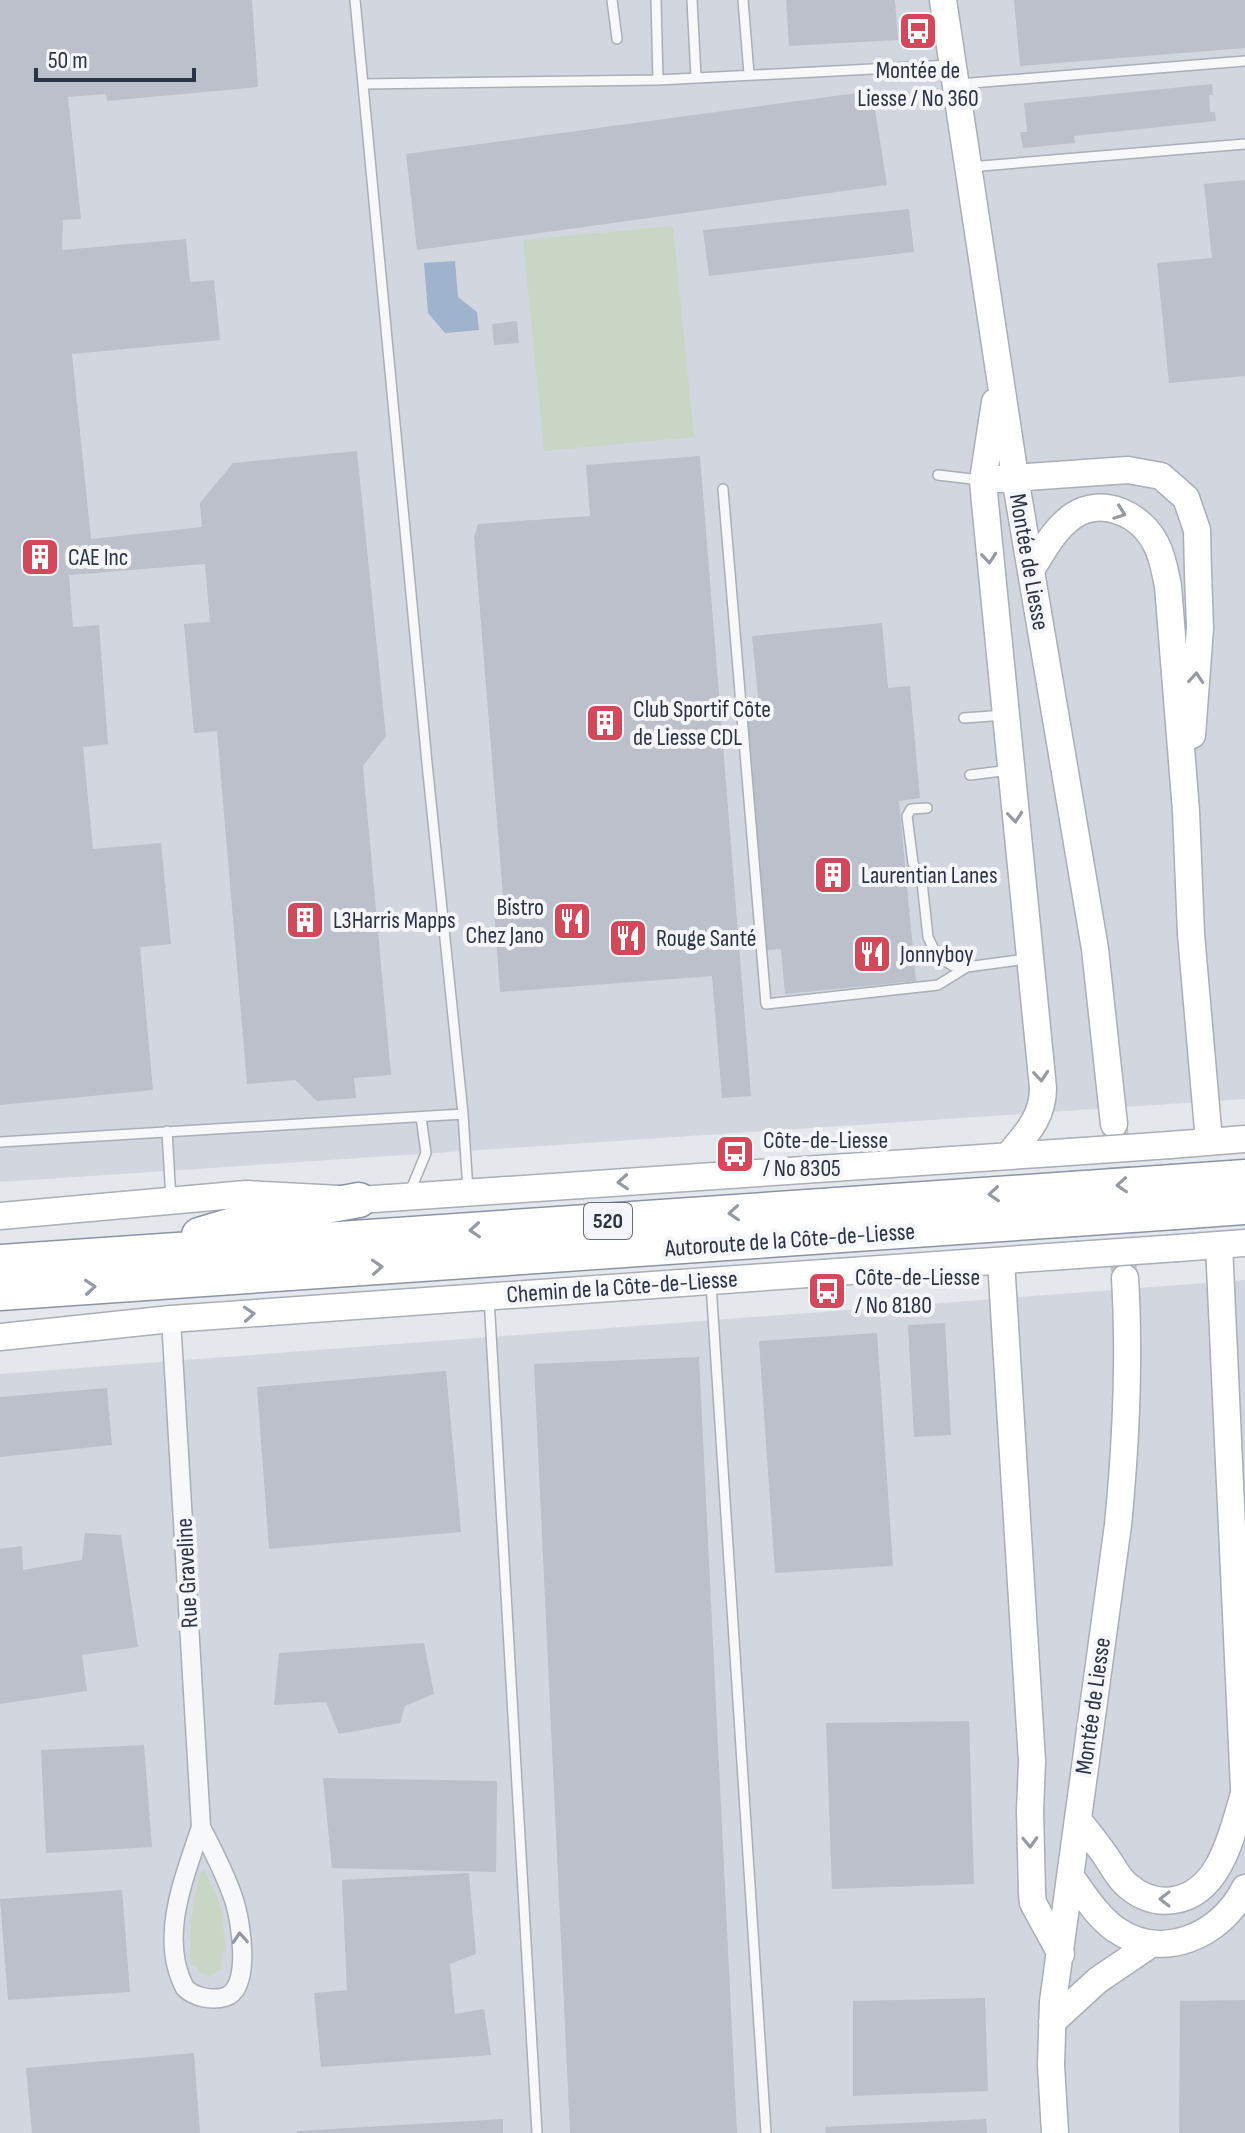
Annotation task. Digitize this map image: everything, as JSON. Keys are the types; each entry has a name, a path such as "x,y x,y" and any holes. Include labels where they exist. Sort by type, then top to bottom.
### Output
{"highway":[{"name":"Autoroute de la Côte-de-Liesse","path":"3,1285 1174,1197 1245,1177"},
{"name":"Autoroute de la Côte-de-Liesse","path":"1174,1197 1245,1207"},
{"path":"145,1252 249,1220 359,1200"},
{"name":"Autoroute de la Côte-de-Liesse","path":"3,1285 145,1252 1073,1204"}],"street":[{"name":"Montée de Liesse","path":"943,0 1015,477 1094,938 1114,1124"},
{"path":"999,375 983,480 1042,1105 1033,1125 1008,1156"},
{"path":"983,480 1105,470 1141,471 1168,480 1189,504 1197,530 1200,628 1186,811"},
{"path":"1031,570 1060,526 1083,510 1101,508 1119,510 1136,519 1150,534 1161,557 1168,586 1186,811 1191,934 1209,1141"},
{"path":"0,1216 246,1194 359,1200 1245,1139"},
{"path":"1079,1821 1119,1877 1132,1889 1150,1899 1175,1900 1197,1890 1217,1868 1244,1804 1232,1448 1232,1244"},
{"name":"Chemin de la Côte-de-Liesse","path":"0,1337 171,1319 1232,1244"},
{"path":"1001,1261 1032,1761 1033,1903 1061,1954"},
{"name":"Montée de Liesse","path":"1055,2133 1052,2022 1118,1525 1124,1454 1128,1366 1125,1278"},
{"name":"Rue Graveline","path":"171,1319 201,1827 178,1900 176,1961 181,1981 189,1992 221,1998 236,1990 242,1975 238,1916 230,1888 201,1827"},
{"path":"1071,1877 1097,1912 1113,1927 1131,1938 1151,1944 1178,1943 1207,1930 1230,1911 1245,1888"},
{"path":"1052,2022 1098,1980 1151,1944"}],"lane":[{"path":"355,0 468,1192"},
{"path":"612,0 617,39"},
{"path":"656,0 658,80"},
{"path":"692,0 696,77"},
{"path":"743,0 749,74"},
{"path":"363,84 658,80 749,74 954,74 1245,61"},
{"path":"969,167 1245,144"},
{"path":"938,475 983,480"},
{"path":"723,489 766,1004 938,985 967,967"},
{"path":"964,718 1005,715"},
{"path":"970,775 1010,770"},
{"path":"927,808 911,809 907,816 913,863 922,882 928,937 937,956 953,966 967,967 1030,959"},
{"path":"0,1142 463,1114"},
{"path":"407,1197 426,1153 421,1117"},
{"path":"167,1131 171,1200"},
{"path":"711,1281 766,2133"},
{"path":"489,1297 537,2133"}],"shaded area":[{"path":"0,0 1245,0 1245,1099 0,1182"},
{"path":"1245,1280 1245,2133 0,2133 0,1374"}],"green space":[{"path":"673,226 694,437 544,451 523,240"},
{"path":"205,1870 221,1908 226,1952 222,1953 221,1969 209,1977 199,1972 195,1965 191,1966 190,1954 193,1907 201,1872"}],"water":[{"path":"455,261 458,297 477,312 479,330 445,333 428,313 424,263"}],"building":[{"path":"0,0 252,0 258,87 107,101 106,94 68,97 81,219 63,220 62,250 186,239 190,282 214,280 220,340 72,354 91,539 202,527 200,503 233,463 357,451 386,736 363,766 391,1075 354,1078 356,1098 317,1101 295,1080 247,1084 217,731 194,733 184,624 210,622 205,564 69,575 73,627 99,625 108,744 83,747 93,849 161,843 171,944 140,947 153,1090 0,1105"},
{"path":"786,0 895,0 898,40 789,46"},
{"path":"1014,0 1245,0 1245,48 1020,66"},
{"path":"1212,84 1210,112 1215,112 1216,121 1074,136 1075,143 1023,148 1020,132 1027,132 1024,103"},
{"path":"872,91 887,185 417,250 406,154"},
{"path":"1245,180 1245,376 1169,383 1157,263 1212,258 1204,184"},
{"path":"909,209 914,252 709,276 703,230"},
{"path":"517,321 519,343 494,345 492,324"},
{"name":"Club Sportif Côte de Liesse CDL","path":"700,456 751,1096 722,1098 712,976 500,992 494,909 504,908 474,537 478,524 590,516 586,465"},
{"name":"Laurentian Lanes","path":"882,623 888,688 910,686 920,798 899,801 916,981 785,994 781,949 767,950 744,707 759,706 752,636"},
{"path":"945,1323 951,1435 914,1437 908,1325"},
{"path":"877,1333 893,1566 775,1573 759,1341"},
{"path":"699,1357 737,2133 570,2133 534,1364"},
{"path":"446,1371 461,1532 269,1549 257,1387"},
{"path":"107,1388 112,1445 0,1457 0,1397"},
{"path":"85,1533 121,1535 138,1647 82,1655 87,1691 0,1704 0,1549 22,1546 23,1570 82,1560"},
{"path":"424,1643 434,1694 405,1706 400,1723 339,1734 326,1702 274,1705 279,1653"},
{"path":"969,1721 974,1884 832,1889 826,1723"},
{"path":"144,1745 152,1847 46,1853 41,1750"},
{"path":"323,1778 497,1781 496,1872 332,1868"},
{"path":"469,1873 476,1954 450,1964 455,2014 484,2009 491,2055 321,2067 314,1993 347,1990 342,1880"},
{"path":"122,1890 130,1992 8,2000 0,1899"},
{"path":"985,1998 988,2091 853,2096 853,2001"},
{"path":"1245,2000 1245,2133 1179,2133 1180,2001"},
{"path":"194,2053 200,2133 32,2133 26,2068"},
{"path":"503,2119 503,2133 297,2133 297,2131"},
{"path":"986,2119 987,2133 826,2133 825,2127"}],"tunnel":[{"path":"1115,1128 1124,1273"}],"place":[{"name":"Montée de Liesse / No 360","path":"918,31"},
{"name":"CAE Inc","path":"40,557"},
{"name":"Club Sportif Côte de Liesse CDL","path":"605,723"},
{"name":"Laurentian Lanes","path":"833,875"},
{"name":"L3Harris Mapps","path":"305,920"},
{"name":"Bistro Chez Jano","path":"572,921"},
{"name":"Rouge Santé","path":"628,938"},
{"name":"Jonnyboy","path":"872,954"},
{"name":"Côte-de-Liesse / No 8305","path":"735,1154"},
{"name":"Côte-de-Liesse / No 8180","path":"827,1291"}]}
